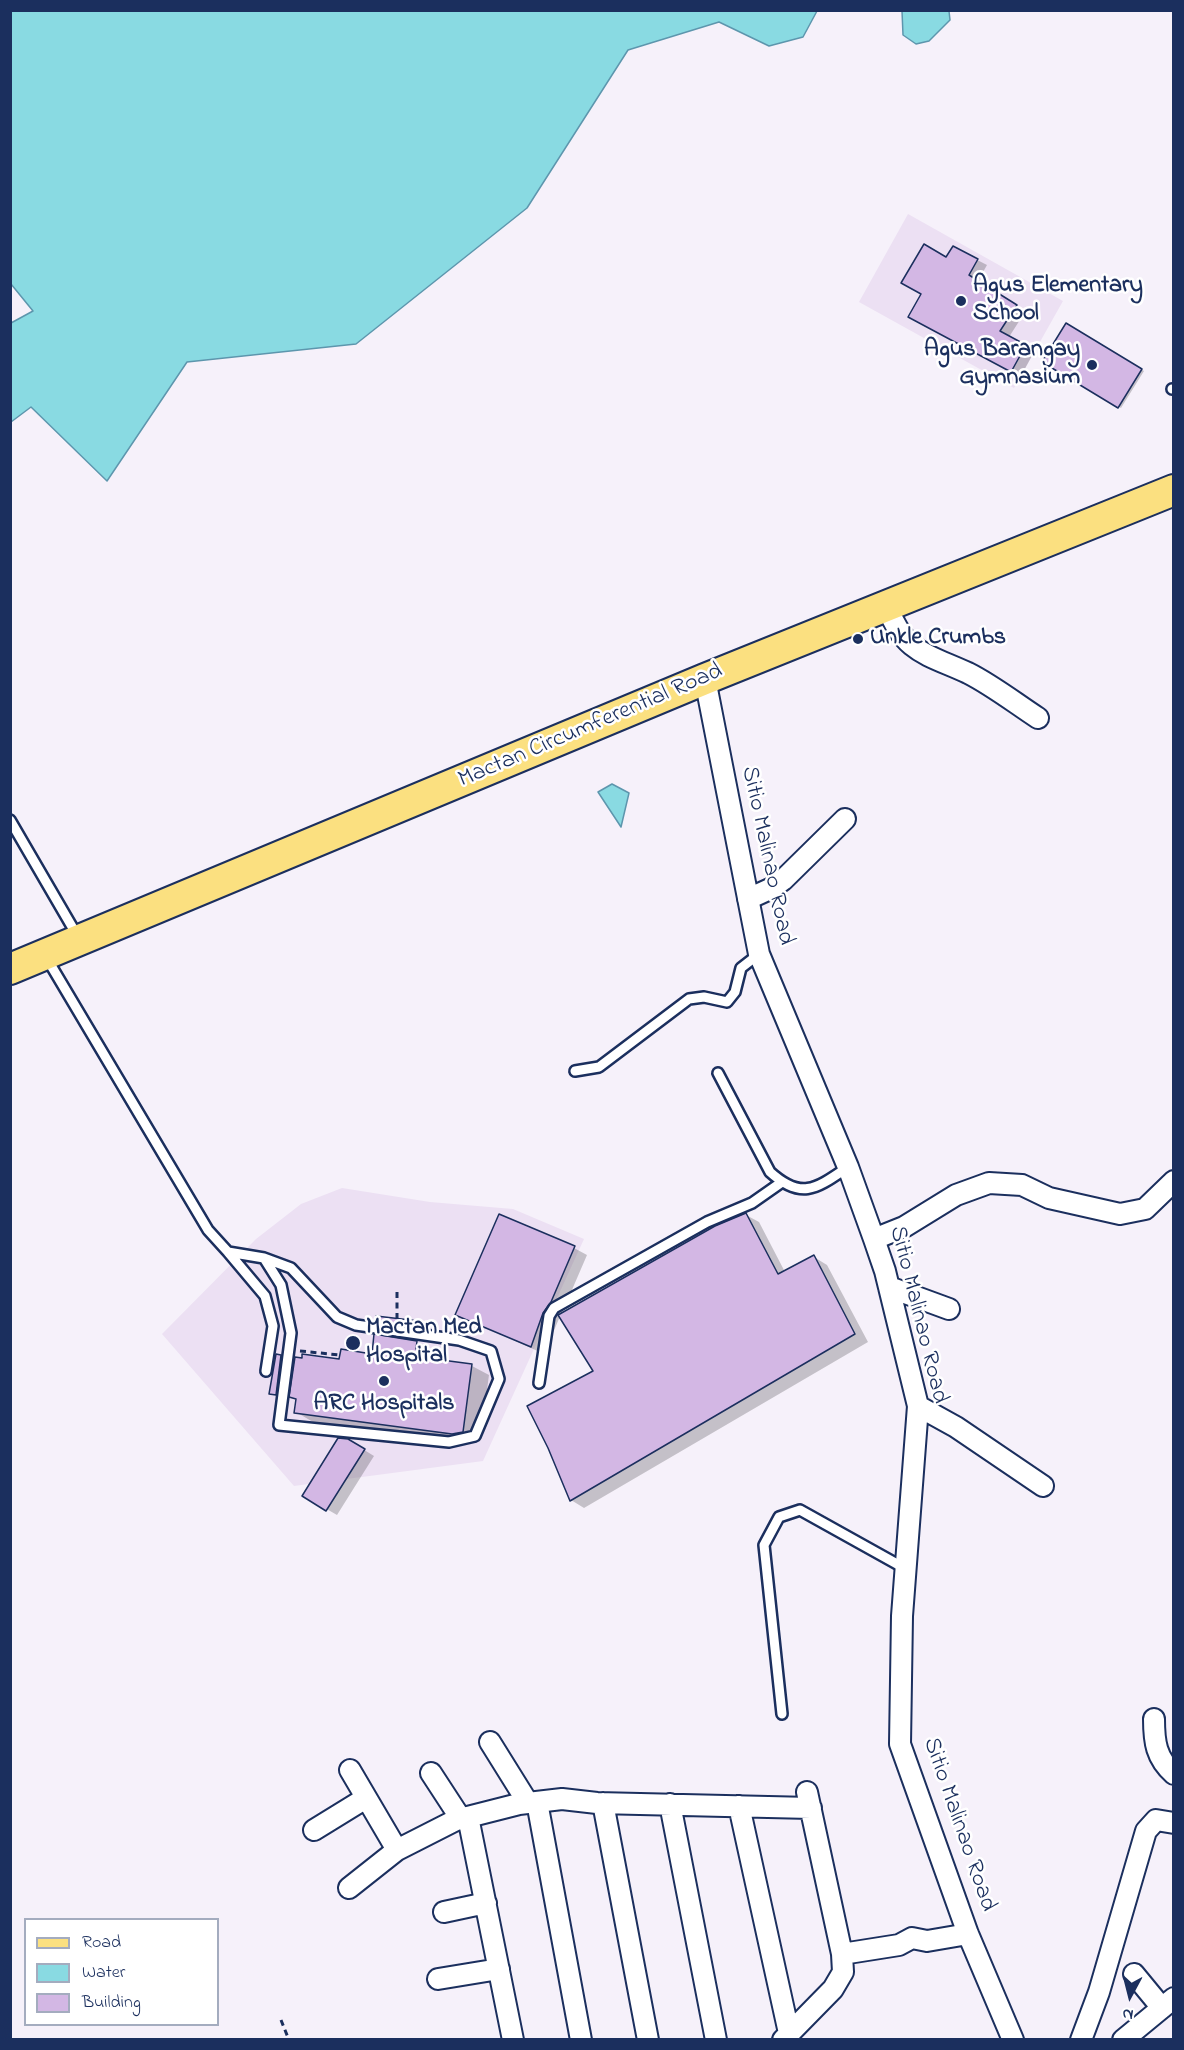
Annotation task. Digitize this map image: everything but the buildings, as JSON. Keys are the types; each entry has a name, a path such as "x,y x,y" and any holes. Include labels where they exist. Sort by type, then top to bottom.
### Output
{"main road":[{"name":"Mactan Circumferential Road","path":"10,969 705,679 1173,490"}],"street":[{"path":"887,606 895,629 922,654 968,673 1038,718"},
{"name":"Sitio Malinao Road","path":"705,679 759,954 848,1167 874,1239 889,1287 918,1406 906,1569 900,1744 968,1934 1013,2040"},
{"path":"748,899 772,888 783,879 845,819"},
{"path":"874,1239 904,1227 956,1195 989,1183 1022,1185 1049,1198 1120,1214 1145,1209 1173,1181"},
{"path":"889,1287 949,1308"},
{"path":"918,1406 956,1427 1043,1486"},
{"path":"1154,1719 1154,1742 1160,1759 1173,1774"},
{"path":"490,1742 533,1803 581,2040"},
{"path":"350,1770 397,1850"},
{"path":"431,1773 465,1818 486,1903 513,2040"},
{"path":"314,1830 366,1798"},
{"path":"349,1888 397,1850 465,1818 533,1803 562,1799 603,1803 739,1806 809,1800 842,1954 843,1972 833,1989 786,2036"},
{"path":"603,1803 648,2040"},
{"path":"670,1804 716,2040"},
{"path":"739,1806 786,2036"},
{"path":"1081,2040 1099,1992 1146,1831 1156,1820 1173,1823"},
{"path":"444,1912 486,1903"},
{"path":"842,1954 899,1945 912,1938 927,1941 968,1934"},
{"path":"438,1979 499,1969"},
{"path":"1134,1974 1168,2003 1135,2036"}],"lane":[{"path":"10,820 80,941"},
{"path":"575,1071 599,1067 689,999 704,997 727,1002 735,992 741,968 759,954"},
{"path":"45,955 208,1230 265,1296 273,1326 266,1371"},
{"path":"718,1073 770,1172 782,1182 808,1190 821,1186 848,1167"},
{"path":"539,1383 549,1317 554,1308 593,1284 707,1222 752,1203 782,1182"},
{"path":"228,1252 264,1258 291,1268 336,1317 356,1325 459,1340 491,1351 499,1379 476,1436 449,1442 279,1425 291,1334 281,1285 264,1258"},
{"path":"782,1714 764,1545 779,1516 800,1510 906,1569"}],"path":[{"path":"397,1292 397,1318"},
{"path":"298,1350 340,1355"},
{"path":"281,2020 289,2040"}],"shaded area":[{"name":"Agus Elementary School","path":"908,214 1063,301 1014,388 859,302"},
{"name":"Mactan Med Hospital","path":"342,1188 430,1202 513,1209 584,1239 483,1461 294,1486 162,1334 256,1239 301,1204"}],"water":[{"path":"11,10 817,11 803,37 769,46 719,22 628,50 527,208 356,344 187,362 107,481 31,407 11,422 11,323 33,311 11,284"},
{"path":"902,11 949,11 950,20 929,41 916,44 903,35"},
{"path":"612,784 629,793 621,827 598,792"}],"place":[{"name":"Agus Elementary School","path":"961,301"},
{"name":"Agus Barangay Gymnasium","path":"1092,365"},
{"name":"Unkle Crumbs","path":"858,639"},
{"name":"Mactan Med Hospital","path":"353,1343"},
{"name":"ARC Hospitals","path":"384,1381"}]}
